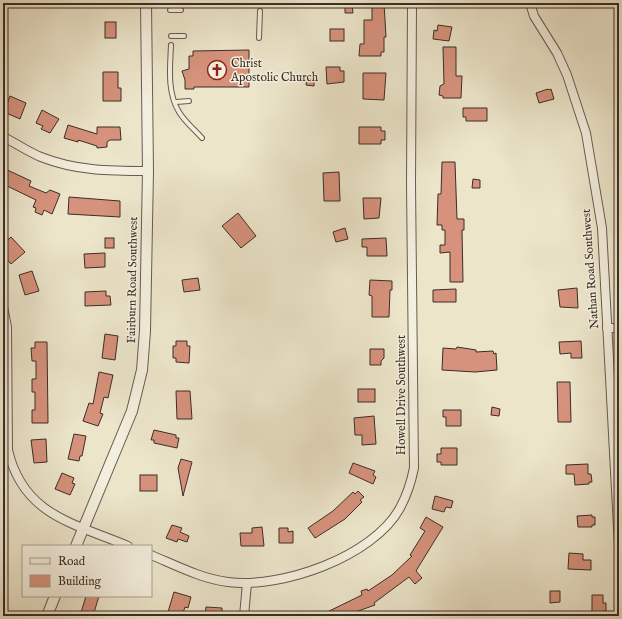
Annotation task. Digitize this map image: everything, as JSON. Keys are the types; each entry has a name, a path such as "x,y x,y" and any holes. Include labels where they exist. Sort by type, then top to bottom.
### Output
{"street":[{"name":"Fairburn Road Southwest","path":"76,545 132,411 142,370 145,331 148,171 146,3"},
{"name":"Howell Drive Southwest","path":"152,555 207,577 228,582 267,582 300,574 336,561 355,550 389,522 400,510 409,489 414,468 411,184 412,3"},
{"name":"Nathan Road Southwest","path":"530,3 534,16 557,53 567,75 586,133 602,228 619,546"},
{"path":"3,137 41,157 74,167 100,171 148,171"},
{"path":"3,307 7,327 5,395 8,450 12,467 18,481 30,497 43,508 84,528 126,545"},
{"path":"607,328 619,328"},
{"path":"244,616 246,583"},
{"path":"46,616 55,597"}],"lane":[{"path":"170,10 181,10"},
{"path":"259,38 260,11"},
{"path":"171,36 184,36"},
{"path":"171,45 169,81 179,112 202,138"},
{"path":"176,102 189,101"}],"building":[{"path":"372,3 384,3 386,37 384,37 384,52 381,52 381,56 359,56 360,44 364,44 364,20 372,20"},
{"path":"345,5 352,5 353,13 345,13"},
{"path":"105,22 116,22 116,38 105,38"},
{"path":"438,25 452,27 449,41 433,39 434,30 437,31"},
{"path":"330,29 344,29 344,41 330,41"},
{"path":"443,47 456,47 456,76 462,76 461,98 443,98 443,96 439,95 440,86 444,84"},
{"name":"Christ Apostolic Church","path":"249,50 249,87 194,87 194,89 185,89 185,80 182,71 189,69 189,56 193,56 193,51"},
{"path":"326,67 340,67 340,71 344,71 344,82 327,84"},
{"path":"103,72 118,72 118,88 121,88 121,101 103,101"},
{"path":"363,73 386,73 384,100 363,99"},
{"path":"307,78 314,78 314,86 306,85"},
{"path":"551,89 554,99 539,103 536,93"},
{"path":"10,96 26,103 20,119 4,112"},
{"path":"463,108 487,108 487,121 466,121 466,117 463,117"},
{"path":"42,110 59,119 50,133 41,129 43,126 36,123"},
{"path":"68,125 97,134 97,127 120,127 121,140 110,140 107,142 107,147 97,148 97,146 78,140 78,142 64,138"},
{"path":"359,127 381,127 381,131 385,131 385,140 381,140 381,144 359,144"},
{"path":"442,162 455,162 457,219 464,219 464,230 462,230 463,282 450,282 450,252 440,253 440,245 445,245 445,230 442,230 442,225 437,225 438,194 441,194"},
{"path":"3,168 31,181 29,186 46,193 50,190 60,194 52,214 44,210 42,215 35,212 36,208 33,207 36,200 3,184"},
{"path":"339,172 340,201 324,201 323,173"},
{"path":"473,179 480,180 480,188 472,188"},
{"path":"69,197 120,201 120,217 68,214"},
{"path":"363,198 381,198 379,218 364,219"},
{"path":"238,213 256,236 241,248 222,226"},
{"path":"345,228 348,239 336,242 333,232"},
{"path":"11,237 25,252 11,264 3,255 3,244"},
{"path":"105,238 114,238 114,248 105,248"},
{"path":"386,238 387,256 367,256 367,247 362,247 362,239"},
{"path":"105,253 105,267 85,268 84,254"},
{"path":"32,271 39,291 25,295 19,275"},
{"path":"198,278 200,290 184,292 182,280"},
{"path":"370,280 392,281 392,290 390,290 389,317 372,317 372,296 369,295"},
{"path":"577,288 578,308 560,307 558,290"},
{"path":"456,289 456,302 433,302 433,290"},
{"path":"106,291 106,296 110,296 111,305 85,306 85,292"},
{"path":"105,334 118,336 115,360 102,358"},
{"path":"176,341 187,341 187,346 190,346 189,363 176,362 176,358 173,358 173,346 176,346"},
{"path":"581,341 582,358 571,358 571,353 560,354 559,342"},
{"path":"35,342 47,342 48,423 32,423 32,410 35,410 35,392 32,392 32,379 36,379 36,361 32,361 31,348 35,348"},
{"path":"457,347 476,350 476,352 493,351 494,354 496,353 497,370 475,372 442,370 443,348 456,349"},
{"path":"370,349 384,349 384,358 381,361 381,365 370,365"},
{"path":"99,372 113,375 108,398 104,397 100,413 103,414 98,426 83,421 89,403 93,404"},
{"path":"557,382 570,382 571,422 558,422"},
{"path":"358,389 375,389 375,402 358,402"},
{"path":"176,391 190,391 192,419 177,419"},
{"path":"492,407 500,409 499,416 491,415"},
{"path":"443,410 461,410 461,426 446,426 446,417 443,417"},
{"path":"374,416 376,444 362,445 362,435 355,435 354,418"},
{"path":"154,430 176,435 176,438 179,438 177,448 154,443 154,440 151,440"},
{"path":"74,434 86,436 82,456 80,456 79,461 68,459"},
{"path":"46,439 47,462 34,463 31,440"},
{"path":"441,448 457,448 457,465 441,465 441,462 437,462 437,454 441,454"},
{"path":"181,459 192,462 183,496 178,468"},
{"path":"353,463 375,471 373,475 376,477 373,484 349,473"},
{"path":"588,464 588,474 591,474 592,482 589,482 589,484 575,485 574,474 566,474 566,465"},
{"path":"62,473 74,478 72,483 75,484 70,495 55,489"},
{"path":"140,475 157,475 157,491 140,491"},
{"path":"358,491 364,497 360,500 362,502 345,519 315,538 308,528 333,511 353,492 355,494"},
{"path":"435,496 453,501 451,508 446,507 444,512 432,509"},
{"path":"592,515 592,517 595,517 595,525 592,525 592,527 578,527 577,516"},
{"path":"426,517 443,527 416,571 422,578 415,584 409,577 374,603 375,605 350,614 351,616 319,616 362,595 361,591 367,589 368,591 392,575 412,556 410,555 425,531 420,528"},
{"path":"172,525 182,528 180,532 189,536 187,542 178,539 177,542 166,538"},
{"path":"262,527 264,546 241,546 240,533 252,533 252,528"},
{"path":"279,528 288,528 288,532 293,531 293,543 279,543"},
{"path":"569,553 583,554 583,560 591,560 591,570 568,569"},
{"path":"550,591 560,591 560,602 550,603"},
{"path":"174,592 191,597 188,608 185,607 182,616 168,612"},
{"path":"592,595 603,595 603,603 606,603 606,611 603,611 603,613 592,613"},
{"path":"86,597 99,597 93,616 80,616"},
{"path":"206,607 222,608 222,616 205,616"}],"place":[{"name":"Christ Apostolic Church","path":"217,70"}]}
